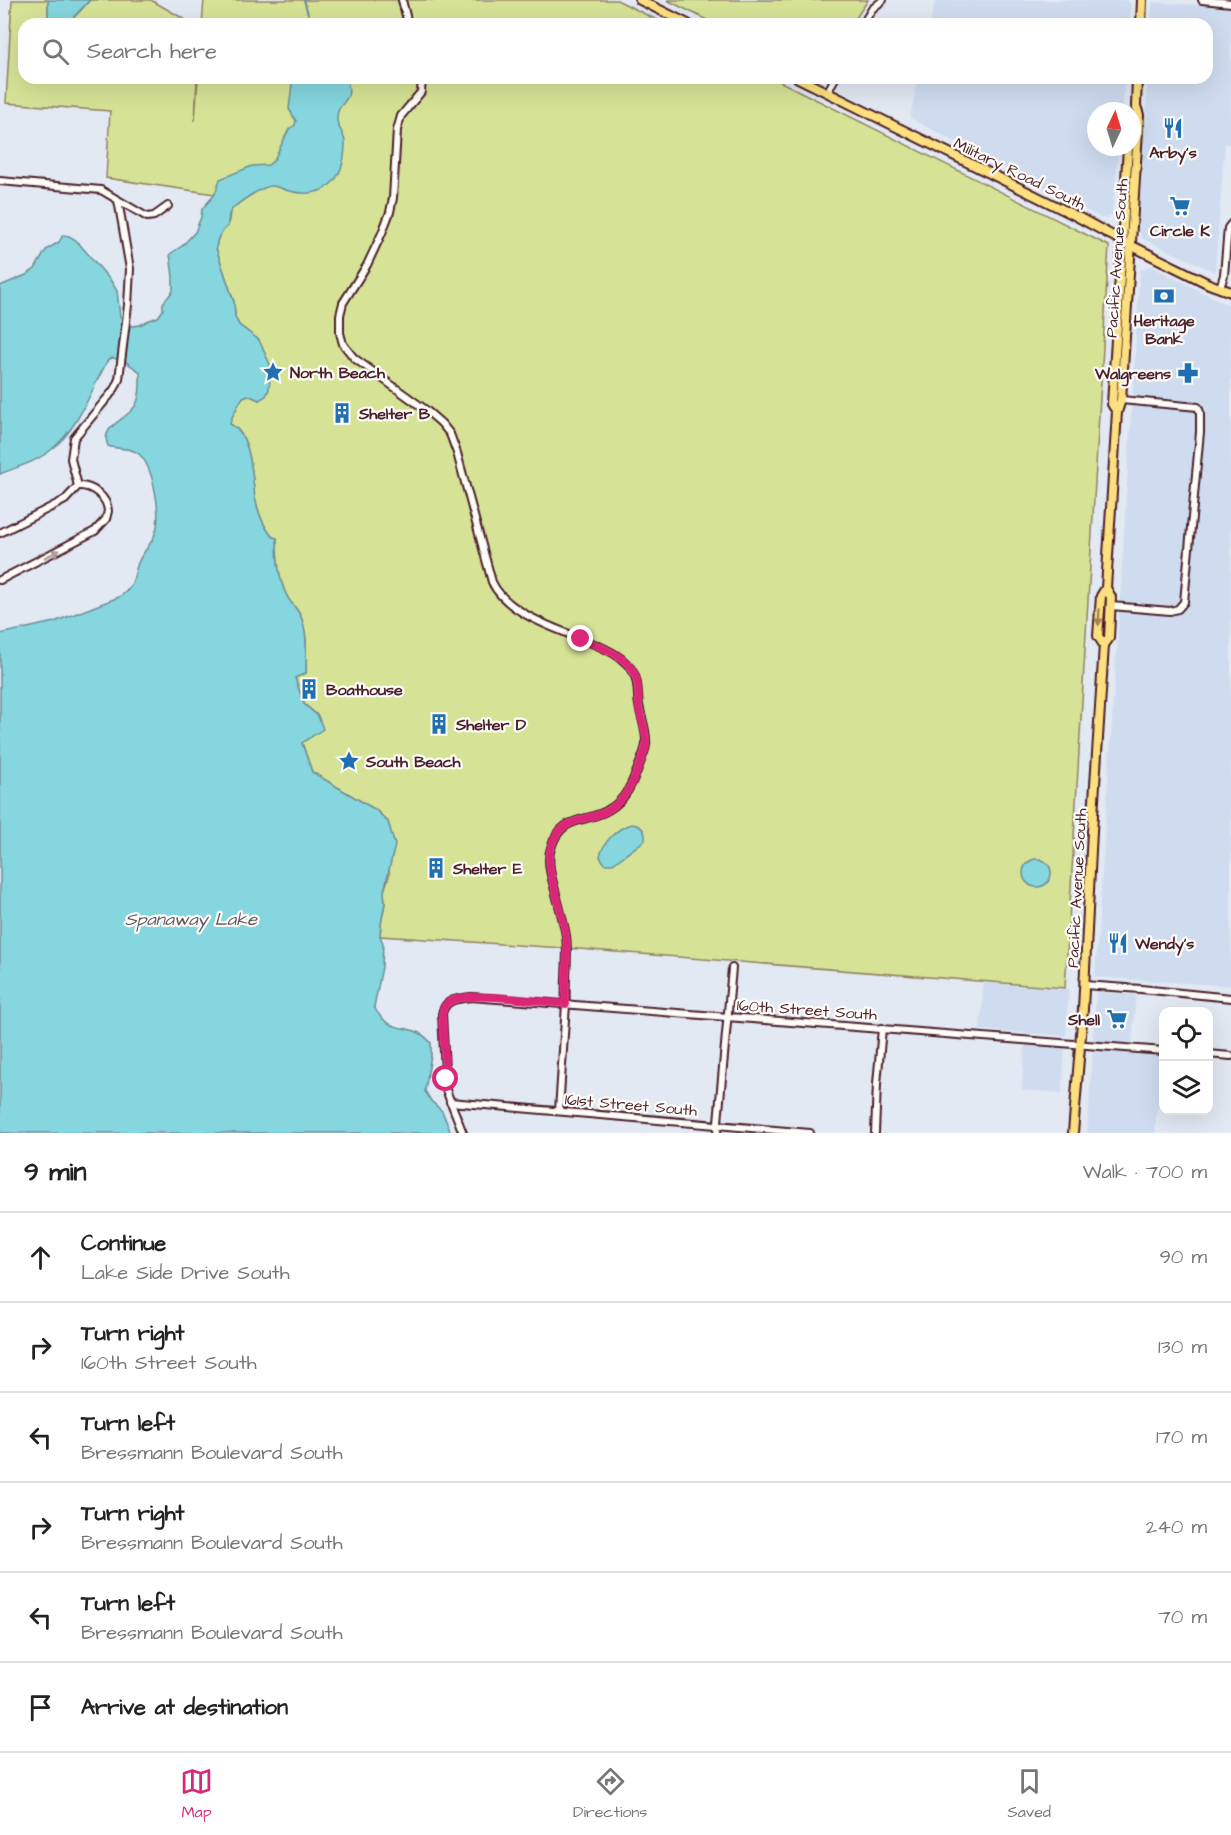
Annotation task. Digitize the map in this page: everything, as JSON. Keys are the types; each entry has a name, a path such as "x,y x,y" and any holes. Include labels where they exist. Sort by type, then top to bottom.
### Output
{"main road":[{"path":"640,0 676,18"},
{"path":"1141,18 1142,0"},
{"name":"Military Road South","path":"810,84 1130,245 1231,292"},
{"name":"Pacific Avenue South","path":"1135,102 1136,84"},
{"name":"Pacific Avenue South","path":"1117,412 1112,404 1127,156"},
{"name":"Pacific Avenue South","path":"1104,645 1098,636 1101,596 1106,588 1117,412 1121,400 1136,156"},
{"name":"Pacific Avenue South","path":"1073,1133 1104,645 1109,638 1111,606 1111,597 1106,588"}],"street":[{"path":"402,0 406,18"},
{"path":"867,18 872,9 883,0"},
{"path":"1202,0 1231,3"},
{"path":"422,84 421,92 401,116 397,130 390,212 367,266 343,303 340,315 340,333 343,344 354,358 426,410 450,434 458,453 492,582 502,597 528,615 606,649 632,670 646,740 633,782 620,800 607,811 578,819 567,825 554,839 550,852 551,876 566,937 566,1004 559,1112"},
{"path":"827,93 832,84"},
{"path":"0,181 90,188 107,193 147,217 154,216 168,206"},
{"path":"78,486 71,459 74,438 116,388 119,379 130,269 118,200"},
{"path":"1220,288 1224,275 1228,228 1231,224"},
{"path":"1111,606 1170,611 1180,607 1184,602 1200,432 1198,407 1121,400"},
{"path":"0,533 65,500 78,486"},
{"path":"0,580 95,531 102,524 108,512 106,502 89,487 78,486"},
{"path":"717,1129 732,968"},
{"path":"1084,985 1231,998"},
{"name":"160th Street South","path":"450,1102 446,1084 442,1022 444,1008 450,1001 471,997 1159,1051"},
{"path":"875,1133 882,1028"},
{"path":"1213,1054 1231,1056"},
{"path":"450,1102 463,1133"},
{"name":"161st Street South","path":"450,1102 717,1129 810,1133"}],"shaded area":[{"path":"935,0 1127,0 1131,5 1130,18 931,18"},
{"path":"1152,2 1231,7 1231,144 1225,144 1215,272 1143,239 1138,231 1148,84 1213,84 1213,18 1151,18"},
{"path":"917,84 1124,84 1123,102 1087,102 1087,156 1118,156 1112,215 1101,218 910,118"},
{"path":"1151,266 1224,303 1231,304 1231,986 1095,977 1140,270"},
{"path":"984,983 1069,989 1066,1036 980,1030"},
{"path":"1096,992 1136,995 1132,1043 1093,1041"},
{"path":"1025,1043 1065,1046 1062,1093 1022,1090"},
{"path":"1093,1049 1159,1054 1159,1108 1157,1108 1155,1133 1087,1133"}],"green space":[{"path":"12,0 48,0 50,18 18,18 18,84 197,84 195,121 198,84 785,84 1109,246 1065,988 579,949 380,936 385,903 384,891 389,876 390,829 388,822 376,810 312,772 302,743 318,716 304,704 295,677 306,673 305,630 301,617 282,584 277,538 273,537 267,529 258,508 247,447 243,437 230,424 243,397 248,395 259,400 259,340 239,325 235,317 234,302 216,248 219,236 228,226 230,212 215,194 106,178 110,111 6,103"},
{"path":"90,0 151,0 182,18 74,18"},
{"path":"204,0 617,0 653,18 202,18"},
{"path":"667,0 868,0 856,18 703,18"}],"water":[{"path":"48,0 90,0 73,18 49,18"},
{"name":"Spanaway Lake","path":"292,84 348,84 349,93 339,108 337,119 345,141 344,157 337,177 323,190 313,193 302,193 272,186 263,189 230,212 228,226 218,238 216,248 234,302 235,317 239,325 259,340 271,367 266,396 259,400 248,395 243,397 230,424 243,437 247,447 258,508 267,529 273,537 277,538 282,584 301,617 305,630 306,673 295,678 304,704 318,716 323,729 302,743 312,772 376,810 388,822 395,845 384,891 385,903 380,936 383,943 382,967 374,1007 388,1023 416,1031 431,1043 425,1091 431,1101 442,1111 451,1133 0,1133 0,634 54,622 119,597 132,584 138,562 155,534 158,515 152,480 144,461 133,450 108,446 106,439 110,428 135,406 140,389 140,372 123,360 112,358 108,360 84,408 61,441 39,458 0,474 0,286 35,269 46,250 59,242 63,235 69,236 76,240 111,281 117,291 120,316 127,324 140,325 158,317 163,310 163,303 173,291 170,254 182,246 195,232 202,209 215,194 220,179 252,166 268,165 274,160 289,129 295,125 296,121 289,109"},
{"path":"631,824 642,829 645,833 645,840 613,864 605,864 600,857 607,841"},
{"path":"1037,859 1047,863 1051,873 1047,883 1037,887 1027,883 1023,873 1027,863"}],"waterway":[{"path":"304,0 309,18"}],"place":[{"name":"Arby's","path":"1173,128"},
{"name":"Circle K","path":"1180,206"},
{"name":"Heritage Bank","path":"1164,296"},
{"name":"North Beach","path":"273,372"},
{"name":"Walgreens","path":"1188,373"},
{"name":"Shelter B","path":"342,413"},
{"name":"Boathouse","path":"309,689"},
{"name":"Shelter D","path":"439,724"},
{"name":"South Beach","path":"349,761"},
{"name":"Shelter E","path":"436,868"},
{"name":"Wendy's","path":"1118,943"},
{"name":"Shell","path":"1117,1019"}],"route":[{"path":"446,1079 442,1014 445,1005 450,1001 471,997 566,1004 566,937 550,871 551,846 561,830 571,822 607,811 620,800 633,782 646,746 637,682 632,670 606,649 581,639"}]}
